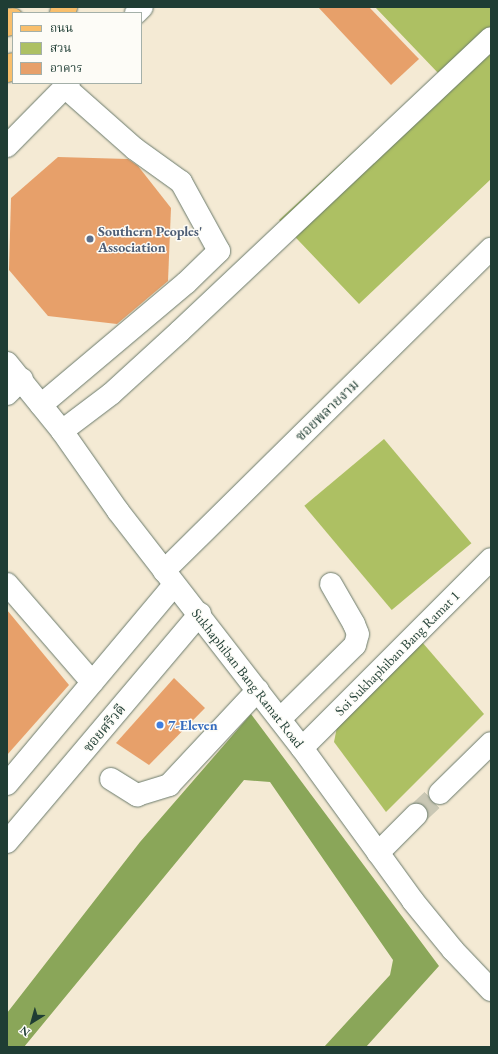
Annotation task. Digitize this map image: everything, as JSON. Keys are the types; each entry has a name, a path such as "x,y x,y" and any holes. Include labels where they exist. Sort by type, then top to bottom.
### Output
{"street":[{"path":"62,431 111,394 180,331 491,38"},
{"path":"7,146 67,85 135,149 181,182 219,251 186,283 41,405"},
{"name":"ซอยพลายงาม","path":"7,784 92,682 169,578 490,252"},
{"name":"Sukhaphiban Bang Ramat Road","path":"7,363 14,387 41,405 62,431 169,578 200,614 258,690 378,853 453,950 491,990"},
{"name":"Soi Sukhaphiban Bang Ramat 1","path":"302,748 491,559"},
{"path":"7,584 92,682"},
{"path":"280,719 355,645 358,634 354,624 331,584"},
{"name":"ซอยศรีวดี","path":"7,842 200,614"},
{"path":"111,779 137,795 169,785 258,690"},
{"path":"440,793 491,743"},
{"path":"378,853 416,815"}],"green space":[{"path":"375,7 491,7 491,179 359,304 279,220 439,74"},
{"path":"384,439 471,543 392,610 304,506"},
{"path":"422,642 484,714 386,812 334,742 337,727"},
{"path":"251,714 439,966 366,1047 324,1047 390,975 393,960 270,782 244,780 24,1047 7,1047 7,1013 140,842"}],"building":[{"path":"318,7 369,7 419,59 391,85"},
{"name":"Southern Peoples' Association","path":"58,157 128,159 138,166 171,208 168,281 117,324 48,316 9,270 11,198"},
{"path":"7,610 69,685 7,755"},
{"name":"7-Eleven","path":"174,678 205,708 149,765 116,743"}],"tunnel":[{"path":"416,815 440,793"}],"place":[{"name":"Southern Peoples' Association","path":"90,239"},
{"name":"7-Eleven","path":"160,725"}]}
